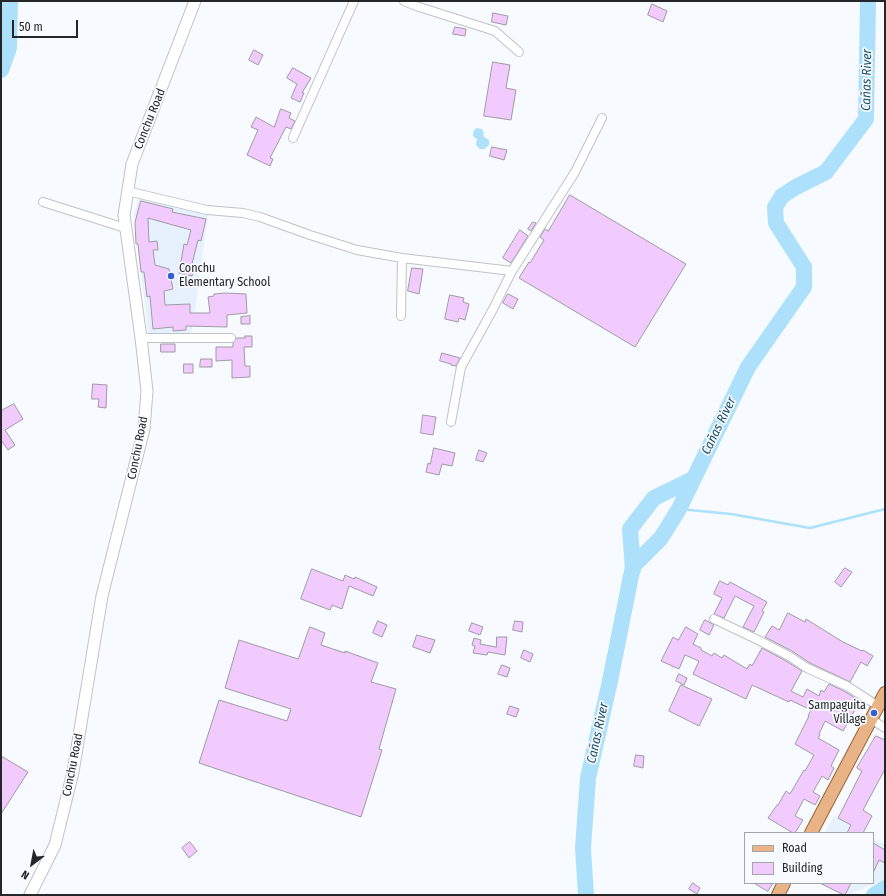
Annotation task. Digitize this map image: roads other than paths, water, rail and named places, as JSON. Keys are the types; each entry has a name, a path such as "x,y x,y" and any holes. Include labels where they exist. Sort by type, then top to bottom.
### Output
{"main road":[{"name":"Conchu Road","path":"30,895 55,844 73,772 102,596 144,429 147,391 125,228 124,214 127,190 132,164 195,1"},
{"path":"812,832 885,693"},
{"path":"778,895 784,884"}],"street":[{"path":"293,138 354,1"},
{"path":"404,1 495,31 519,52"},
{"path":"451,422 461,367 512,271 575,172 602,118"},
{"path":"127,190 207,210 260,216 310,236 354,249 402,258 512,271"},
{"path":"43,202 125,228"},
{"path":"401,316 402,258"},
{"path":"141,338 231,338"},
{"path":"714,619 789,656 807,668 847,686 878,706"},
{"path":"871,719 885,728"}],"water":[{"path":"477,128 482,129 484,133 483,136 489,140 489,145 484,149 480,149 476,145 477,139 474,137 473,133"}],"waterway":[{"path":"1,70 9,48 10,1"},
{"name":"Cañas River","path":"586,895 583,848 588,778 610,681 633,566 661,538 679,509 748,367 804,287 804,267 776,223 775,207 782,196 826,172 866,119 868,1"},
{"path":"633,570 630,529 654,498 693,479"},
{"path":"679,509 731,514 810,528 885,509"},
{"path":"874,895 885,888"}],"place":[{"name":"Conchu Elementary School","path":"171,276"},
{"name":"Sampaguita Village","path":"874,713"}]}
